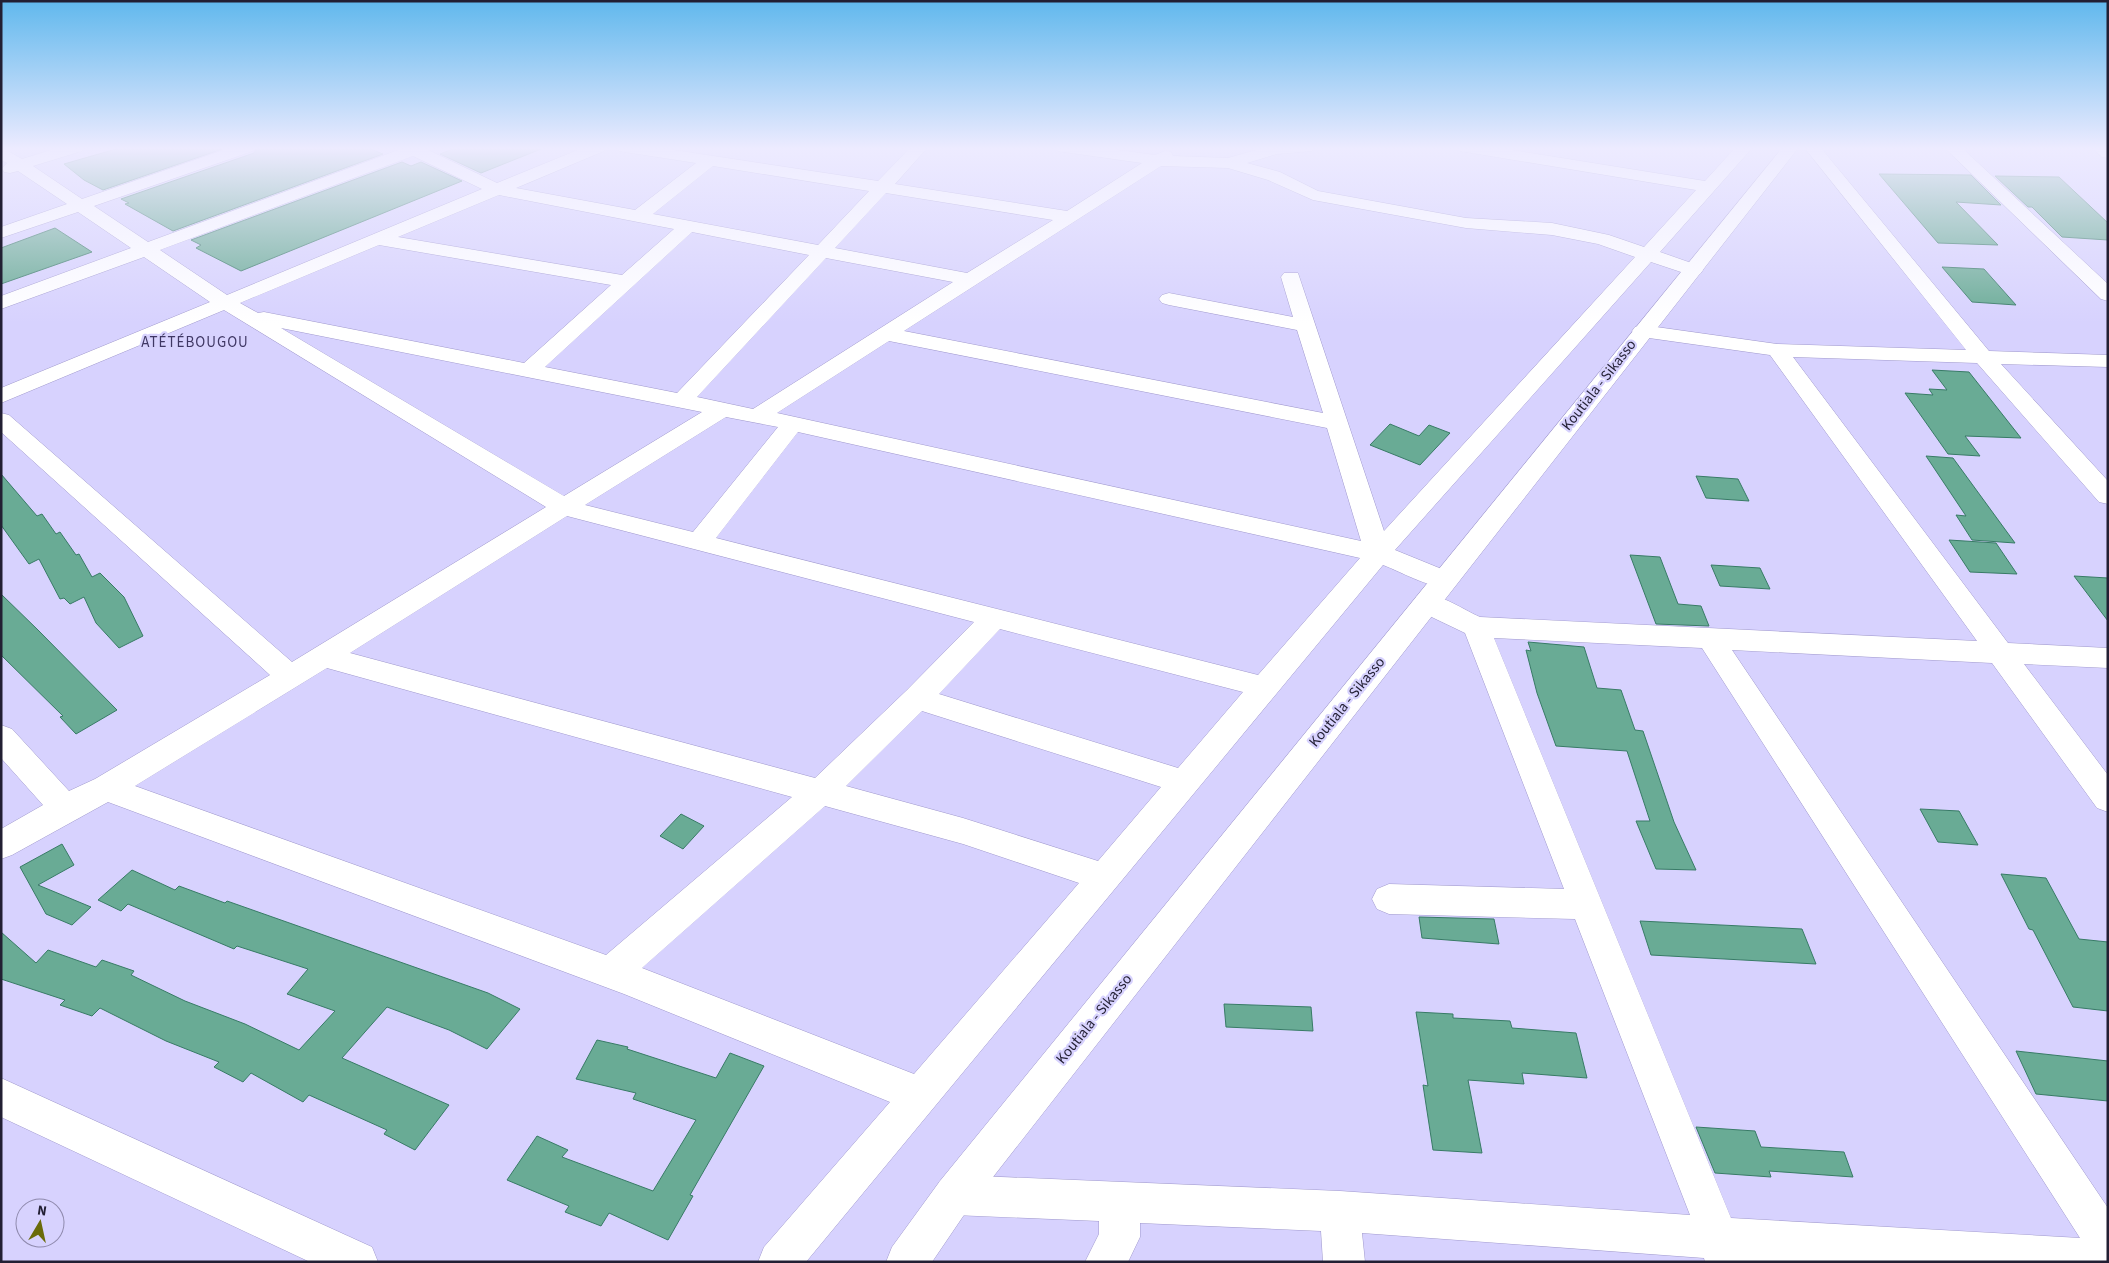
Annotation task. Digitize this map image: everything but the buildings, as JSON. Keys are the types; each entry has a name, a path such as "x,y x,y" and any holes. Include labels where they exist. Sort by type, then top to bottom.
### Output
{"street":[{"path":"1,233 78,206"},
{"path":"82,206 233,308 566,508 1264,687"},
{"path":"1,303 260,206"},
{"path":"1,396 233,308 377,238 455,206"},
{"path":"586,206 971,280"},
{"path":"639,216 652,206"},
{"path":"682,401 864,206"},
{"path":"997,206 1071,218"},
{"path":"757,416 1090,206"},
{"path":"1373,206 1466,223 1552,229 1602,239 1693,270"},
{"path":"779,1262 1378,553 1691,206"},
{"name":"Koutiala - Sikasso","path":"908,1262 954,1195 1744,206"},
{"path":"1861,206 1984,358 2108,496"},
{"path":"2015,206 2108,295"},
{"path":"529,370 688,226"},
{"path":"377,238 626,282"},
{"path":"1291,277 1378,553"},
{"path":"1168,299 1307,326"},
{"path":"233,308 793,423 1378,553 1435,591 1476,627 1723,1250"},
{"path":"1642,331 1777,350 2108,361"},
{"path":"887,334 1337,422"},
{"path":"1777,350 1998,653 2108,799"},
{"path":"1,845 65,808 106,788 290,677 566,508 722,409"},
{"path":"1,420 290,677"},
{"path":"699,542 793,423"},
{"path":"611,973 820,792 917,698 994,618"},
{"path":"1476,627 2108,658"},
{"path":"1709,637 2108,1245"},
{"path":"322,656 963,831 1104,877"},
{"path":"917,698 1184,782"},
{"path":"1,737 65,808"},
{"path":"106,788 611,973 920,1095"},
{"path":"1389,898 1587,905"},
{"path":"1,1097 357,1262"},
{"path":"954,1195 1340,1211 1723,1250 2108,1261"},
{"path":"1106,1262 1118,1237 1120,1201"},
{"path":"1340,1211 1344,1262"}],"district":[{"name":"ATÉTÉBOUGOU","path":"195,342"}]}
